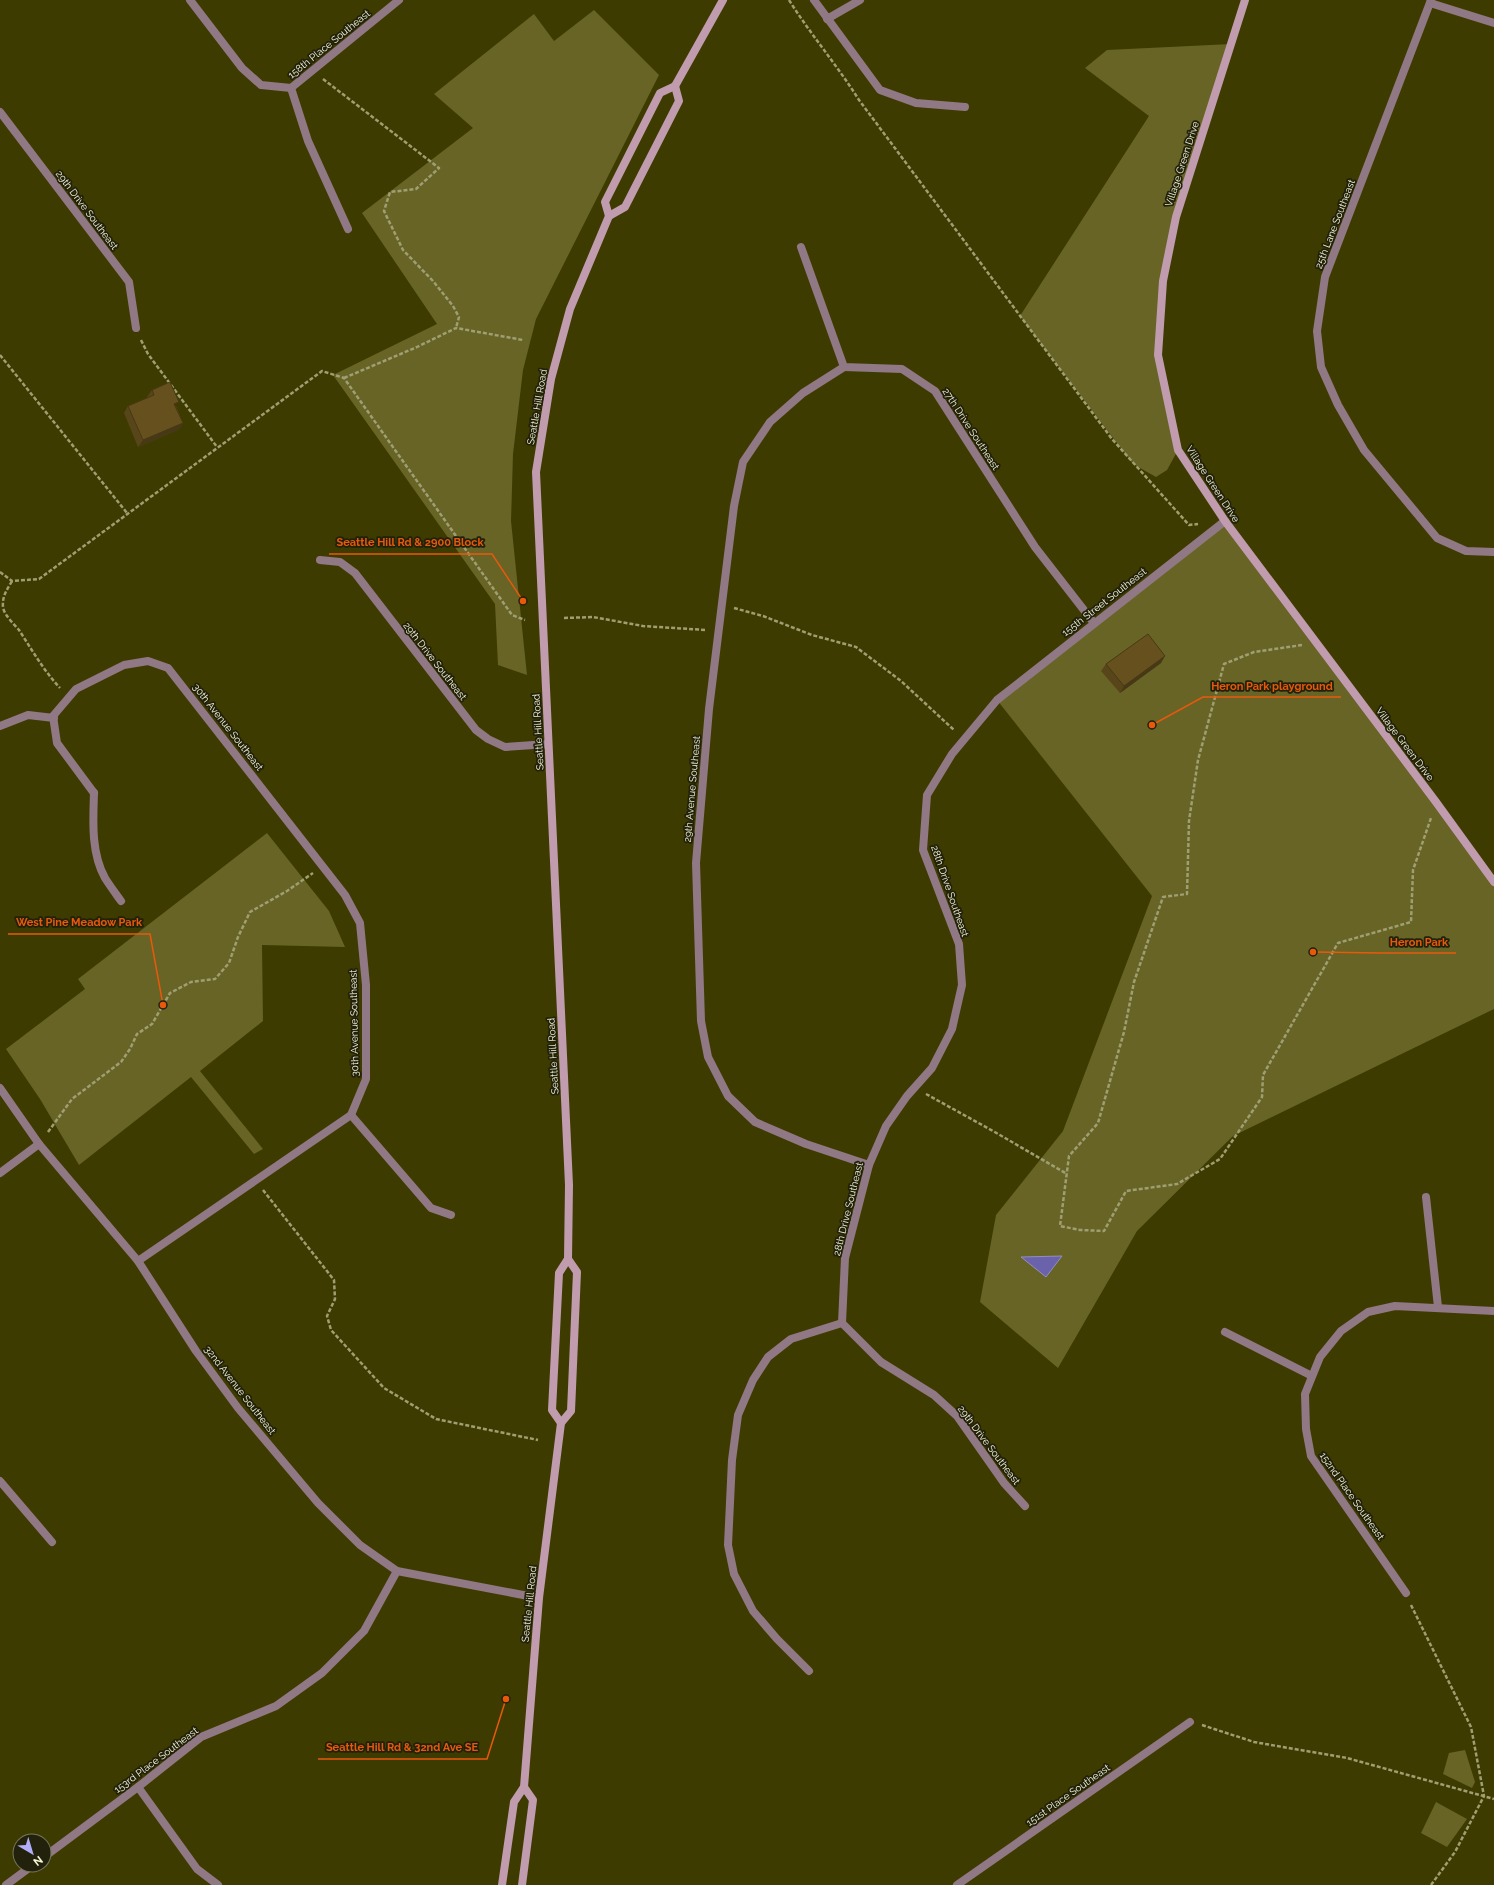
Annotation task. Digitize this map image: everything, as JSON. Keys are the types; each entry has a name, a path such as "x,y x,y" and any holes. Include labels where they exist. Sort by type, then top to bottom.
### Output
{"main road":[{"name":"Seattle Hill Road","path":"562,1423 552,1410 559,1273 568,1259 569,1185 536,472 551,379 570,309 609,216 605,202 660,93 675,86 723,0"},
{"name":"Village Green Drive","path":"1245,0 1176,217 1163,281 1158,355 1178,450 1224,521 1436,802 1494,882"},
{"path":"609,216 625,207 679,101 675,86"},
{"name":"Seattle Hill Road","path":"502,1885 514,1802 524,1787 539,1598 562,1423 571,1411 577,1272 568,1259"},
{"path":"522,1885 533,1800 524,1787"}],"street":[{"path":"190,0 242,68 260,85 290,88 308,141 348,229"},
{"name":"158th Place Southeast","path":"290,88 399,0"},
{"path":"814,0 880,90 916,103 965,107"},
{"path":"827,19 860,0"},
{"path":"1430,1 1494,23"},
{"name":"25th Lane Southeast","path":"1430,1 1325,277 1317,331 1321,367 1338,405 1364,450 1437,538 1466,551 1494,552"},
{"name":"29th Drive Southeast","path":"0,112 129,282 136,328"},
{"path":"801,247 844,367"},
{"name":"29th Avenue Southeast","path":"844,367 803,393 770,422 743,462 734,506 709,709 696,863 701,1020 708,1057 728,1096 755,1122 806,1144 869,1165"},
{"name":"27th Drive Southeast","path":"844,367 902,369 935,390 1035,547 1094,623"},
{"name":"155th Street Southeast","path":"997,700 1224,521"},
{"name":"29th Drive Southeast","path":"320,560 340,562 356,574 476,730 488,739 505,747 548,744"},
{"name":"30th Avenue Southeast","path":"54,718 76,688 124,665 148,661 168,668 180,681 345,895 360,923 366,986 366,1079 351,1115"},
{"name":"28th Drive Southeast","path":"842,1323 844,1258 869,1165 886,1126 932,1068 952,1030 962,985 958,944 923,850 927,795 963,739 997,700"},
{"path":"0,726 28,715 54,718 57,743 94,793 93,826 95,848 105,877 121,901"},
{"name":"32nd Avenue Southeast","path":"0,1088 39,1144 138,1261 196,1351 238,1408 318,1503 355,1540 397,1571 539,1598"},
{"path":"138,1261 351,1115 431,1208 451,1216"},
{"path":"0,1173 39,1144"},
{"path":"1426,1197 1438,1307"},
{"name":"152nd Place Southeast","path":"1406,1593 1311,1456 1306,1429 1305,1394 1320,1357 1341,1331 1368,1312 1394,1306 1494,1311"},
{"path":"809,1671 777,1639 753,1611 734,1574 728,1545 732,1460 738,1415 753,1380 768,1357 791,1339 842,1323"},
{"name":"29th Drive Southeast","path":"842,1323 881,1362 934,1395 958,1416 1004,1483 1025,1506"},
{"path":"1224,1332 1312,1376"},
{"path":"0,1481 52,1542"},
{"name":"153rd Place Southeast","path":"52,1851 202,1737 276,1706 322,1673 364,1631 397,1571"},
{"name":"151st Place Southeast","path":"957,1885 1190,1722"},
{"path":"138,1787 197,1869 218,1885"},
{"path":"6,1885 22,1873"}],"path":[{"path":"789,0 808,30 841,72 869,112 1112,439 1189,525 1224,521"},
{"path":"312,70 439,168 416,189 390,192 384,211 403,250 433,281 453,306 459,317 456,328"},
{"path":"136,328 148,354 217,447"},
{"path":"344,378 417,348 456,328 523,340"},
{"path":"0,355 127,513"},
{"path":"0,572 12,581 38,579 322,371 344,378 512,615 525,620"},
{"path":"12,581 3,597 3,609 19,631 29,649 40,660 48,676 69,698"},
{"path":"722,605 763,616 812,635 856,647 901,681 963,739"},
{"path":"564,618 593,616 643,626 719,632"},
{"path":"1308,644 1254,652 1224,664 1198,760 1189,820 1187,894 1163,897 1134,982 1124,1032 1098,1123 1069,1156 1060,1226 1080,1230 1104,1231 1126,1190 1177,1184 1220,1159 1262,1097 1263,1075 1338,943 1411,922 1413,870 1436,802"},
{"path":"39,1144 72,1099 121,1062 130,1049 137,1034 152,1024 170,993 191,982 215,979 229,963 238,936 250,912 287,891 323,866"},
{"path":"915,1088 1067,1174"},
{"path":"255,1180 334,1280 335,1299 327,1316 331,1330 384,1388 436,1419 538,1440"},
{"path":"1406,1593 1471,1727 1484,1796 1455,1852 1431,1885"},
{"path":"1190,1722 1254,1742 1347,1758 1494,1800"}],"shaded area":[{"path":"594,10 659,75 536,319 523,370 513,454 511,521 527,675 498,665 495,604 333,375 437,324 362,213 473,128 434,94 534,14 554,41"},
{"path":"1231,44 1176,217 1163,281 1158,355 1178,450 1167,470 1156,477 1133,464 1020,316 1149,116 1085,68 1107,50"},
{"path":"1225,521 1494,882 1494,1009 1233,1136 1137,1231 1058,1368 980,1302 996,1215 1063,1131 1152,896 997,700"},
{"path":"267,833 329,911 345,947 262,945 263,1021 200,1071 263,1149 254,1154 191,1077 79,1165 40,1099 6,1049 85,989 78,979"},
{"path":"1062,1256 1046,1277 1021,1257"},
{"path":"1465,1750 1475,1782 1472,1788 1443,1774 1449,1753"},
{"path":"1436,1802 1467,1819 1447,1847 1421,1833"}],"building":[{"path":"170,382 179,402 174,404 183,423 143,440 128,406 154,395 152,390"},
{"path":"1148,634 1165,656 1124,686 1106,664"}],"place":[{"name":"Seattle Hill Rd & 2900 Block","path":"523,601"},
{"name":"Heron Park playground","path":"1152,725"},
{"name":"Heron Park","path":"1313,952"},
{"name":"West Pine Meadow Park","path":"163,1005"},
{"name":"Seattle Hill Rd & 32nd Ave SE","path":"506,1699"}]}
